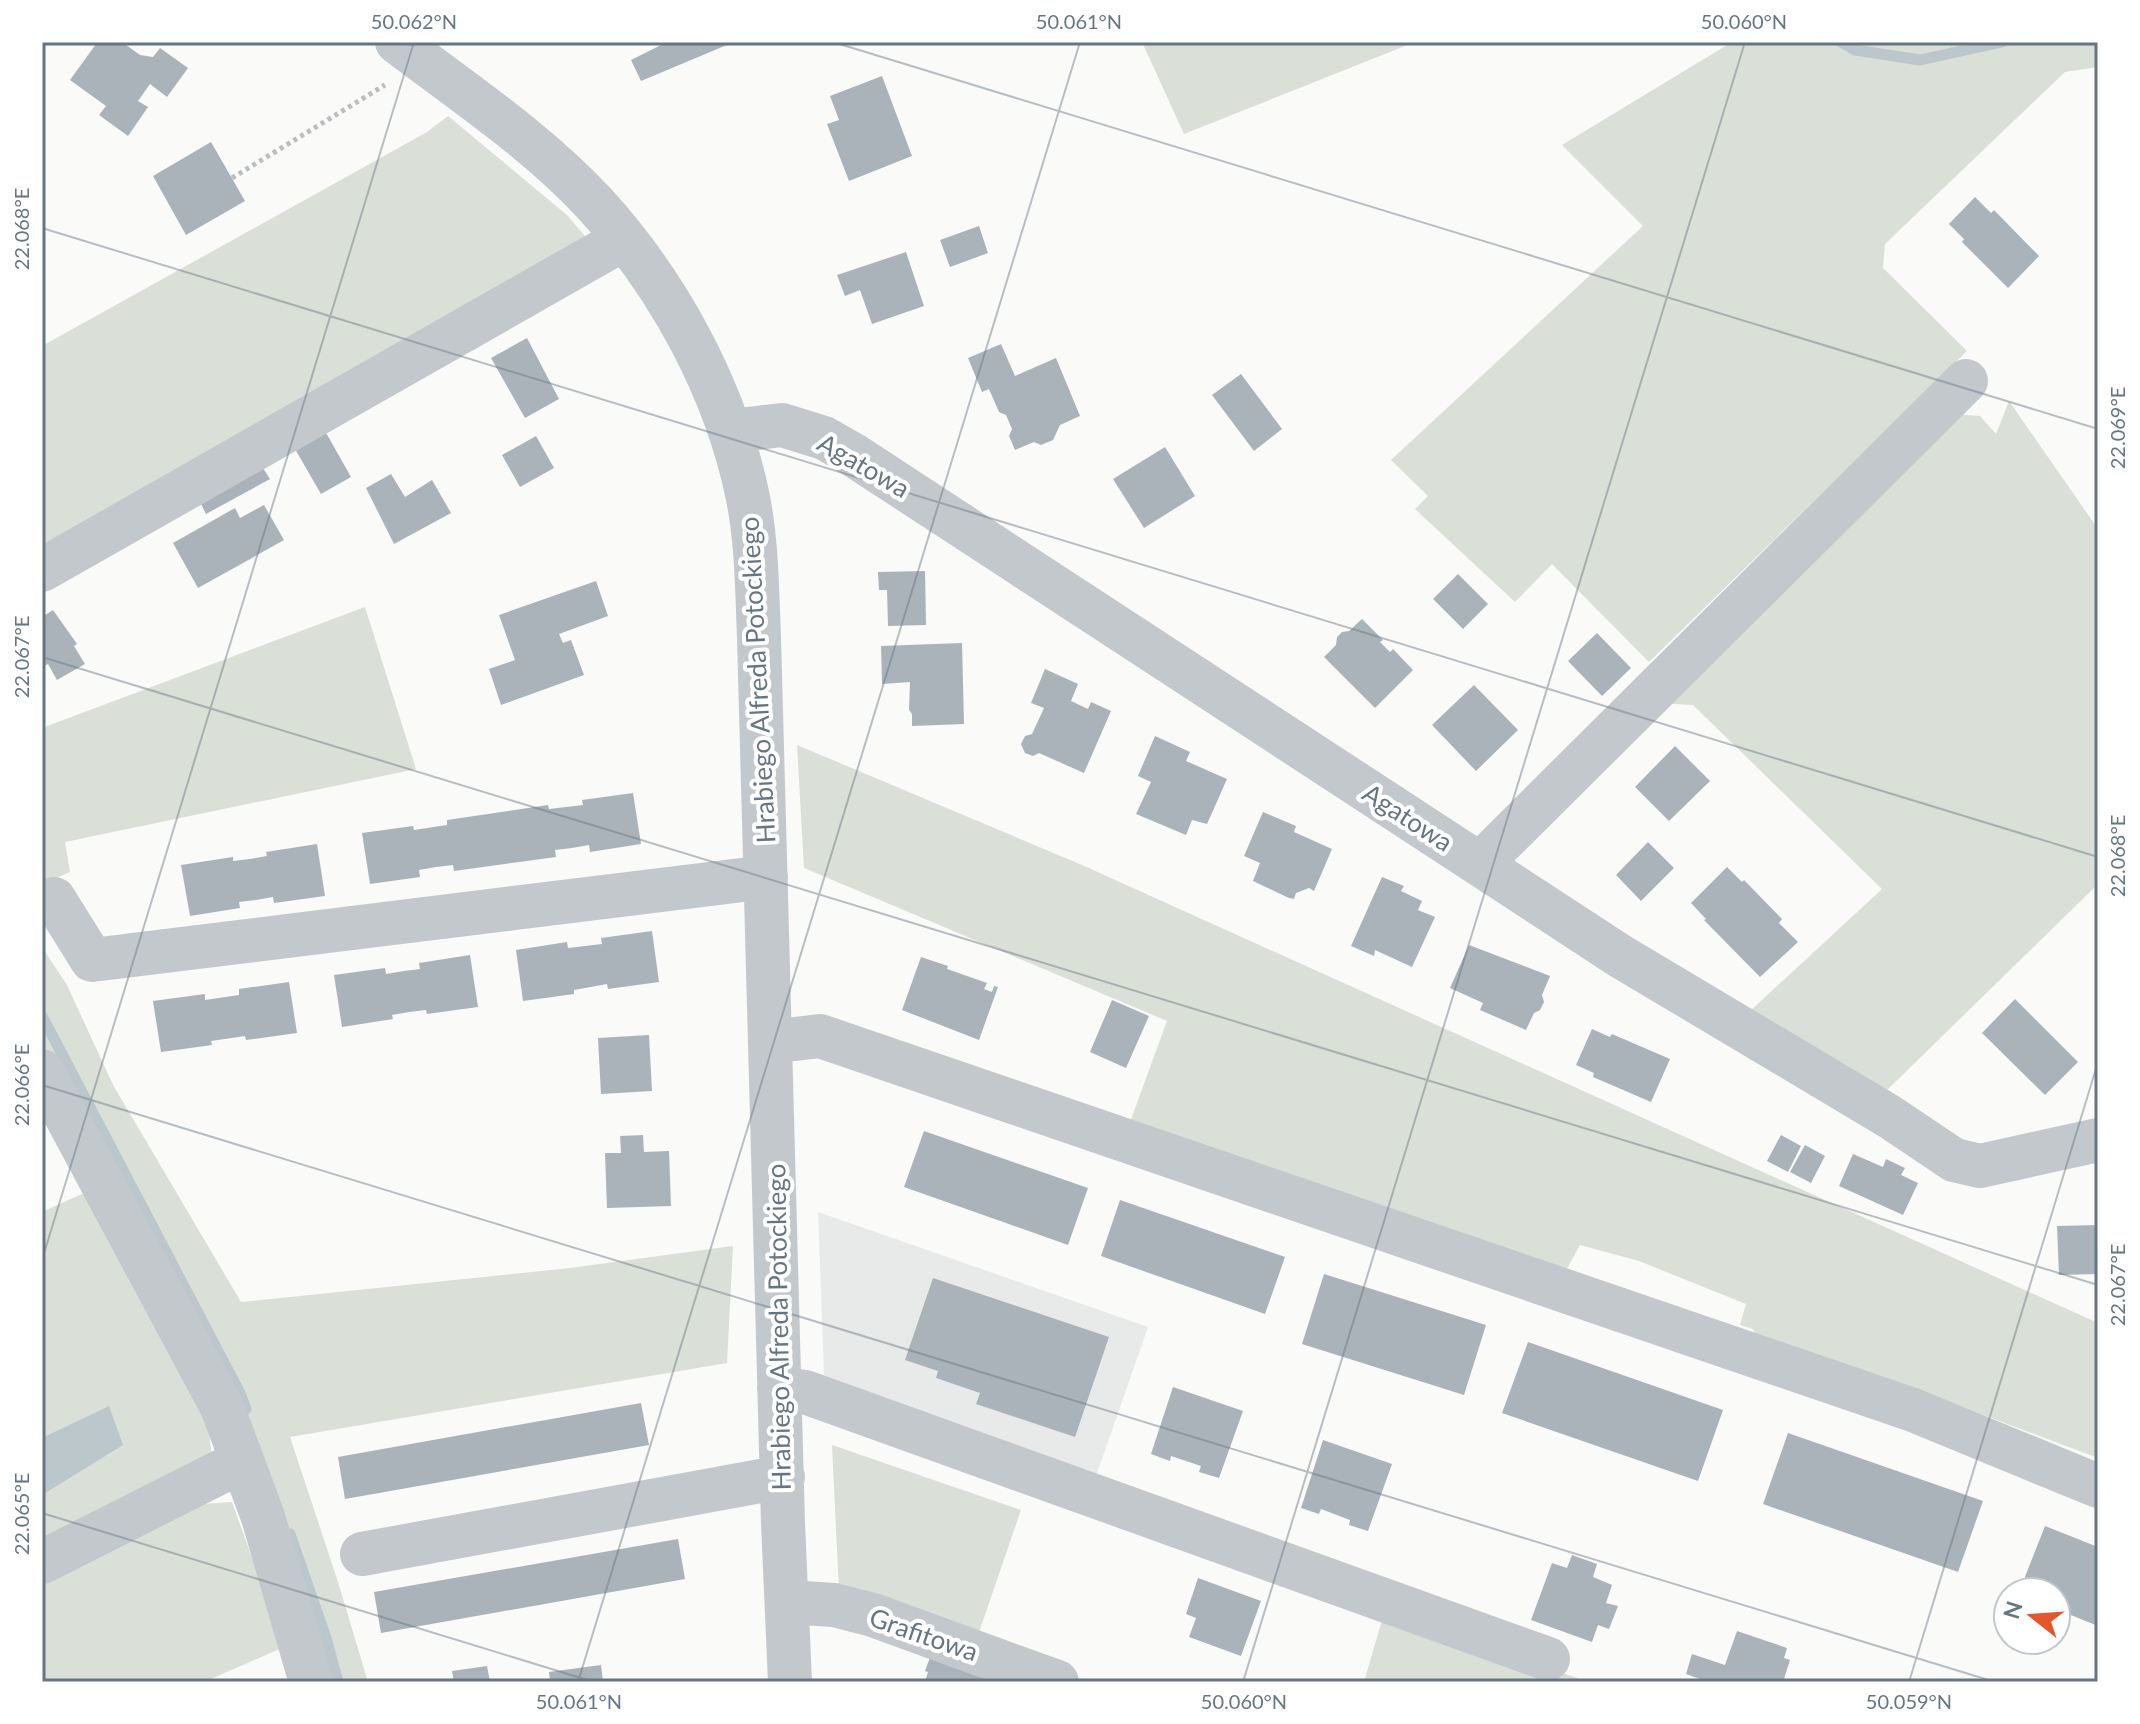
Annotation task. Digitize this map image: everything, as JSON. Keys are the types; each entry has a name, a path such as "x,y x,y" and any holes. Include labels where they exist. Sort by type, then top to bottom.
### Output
{"street":[{"name":"Hrabiego Alfreda Potockiego","path":"397,42 499,118 561,170 624,239 655,283 695,350 730,431 748,498 757,568 790,1682"},
{"path":"42,570 624,239"},
{"path":"1480,864 1966,381"},
{"name":"Agatowa","path":"730,431 782,425 824,438 1620,956 1890,1117 1954,1160 1980,1166 2098,1140"},
{"name":"Hrabiego Alfreda Potockiego","path":"54,899 92,960 766,877"},
{"path":"770,1042 820,1036 835,1041 1913,1410 2098,1486"},
{"path":"42,1071 222,1407 263,1517 311,1682"},
{"path":"779,1388 805,1392 1548,1659"},
{"path":"42,1562 242,1461"},
{"path":"362,1554 783,1477"},
{"name":"Grafitowa","path":"787,1602 834,1605 873,1615 1057,1682"}],"path":[{"path":"232,178 375,91"}],"shaded area":[{"path":"1142,42 1415,42 1184,134"},
{"path":"1732,42 2098,42 2098,67 2065,72 1885,244 1883,268 1967,351 1649,662 1552,564 1515,602 1415,509 1428,496 1391,460 1643,226 1562,145"},
{"path":"448,116 567,215 589,241 42,556 42,346 427,132"},
{"path":"2009,401 2098,529 2098,884 1882,1095 1749,1012 1882,889 1693,705 1658,703 1954,414 1980,416 1996,434"},
{"path":"365,607 416,769 65,842 70,872 42,884 42,728"},
{"path":"797,745 1082,865 2098,1323 2098,1458 1962,1407 1758,1339 1753,1329 1740,1325 1746,1304 1639,1261 1580,1245 1563,1276 1129,1125 1167,1021 804,868"},
{"path":"42,947 67,985 113,1085 241,1302 570,1268 733,1246 727,1363 290,1437 368,1682 321,1682 42,1041"},
{"path":"84,1193 206,1410 212,1457 42,1541 42,1212"},
{"path":"818,1212 1148,1327 1094,1482 845,1393 824,1375"},
{"path":"109,1406 123,1445 42,1495 42,1438"},
{"path":"832,1445 1021,1510 976,1641 839,1591"},
{"path":"232,1502 284,1647 204,1682 42,1682 42,1583 189,1505"},
{"path":"1384,1613 1589,1682 1364,1682"}],"building":[{"path":"92,42 122,42 140,55 153,57 160,48 188,68 167,97 150,84 138,101 148,107 128,136 99,115 106,106 70,80 96,44"},
{"path":"667,42 734,42 641,81 631,60"},
{"path":"882,76 912,156 849,181 827,124 839,120 830,96"},
{"path":"211,142 245,201 186,235 153,176"},
{"path":"1975,197 1991,213 1994,210 2039,256 2008,288 1962,242 1964,239 1949,224"},
{"path":"979,226 988,253 950,267 940,240"},
{"path":"906,252 924,306 872,324 860,290 845,296 837,275"},
{"path":"527,338 559,399 525,418 491,358"},
{"path":"1001,344 1015,376 1056,358 1080,416 1060,425 1053,440 1041,445 1034,442 1015,450 1006,415 999,412 989,389 982,392 968,358"},
{"path":"1241,374 1282,429 1254,451 1212,395"},
{"path":"325,431 351,477 321,494 295,449"},
{"path":"536,436 554,468 520,487 502,455"},
{"path":"1165,447 1195,496 1144,528 1113,479"},
{"path":"259,462 270,479 206,514 197,496"},
{"path":"391,474 405,497 432,480 451,513 394,544 366,488"},
{"path":"264,505 284,540 198,588 173,543 235,508 240,518"},
{"path":"925,571 926,625 888,626 887,590 879,590 878,572"},
{"path":"1458,574 1488,604 1463,629 1433,599"},
{"path":"596,581 608,616 559,634 563,643 571,640 584,675 501,705 489,669 515,660 499,615"},
{"path":"53,610 77,644 74,646 85,664 57,680 48,664 42,667 42,617"},
{"path":"1362,619 1383,640 1380,642 1390,652 1393,649 1413,670 1375,708 1324,657 1336,645 1337,637 1342,632 1349,631"},
{"path":"1597,633 1631,668 1602,696 1568,661"},
{"path":"962,643 964,724 912,726 910,682 882,684 881,646"},
{"path":"1045,669 1078,684 1071,701 1088,709 1091,702 1111,711 1084,773 1039,753 1033,756 1025,753 1021,744 1025,736 1032,734 1044,708 1031,703"},
{"path":"1474,685 1518,730 1476,771 1432,725"},
{"path":"1155,736 1190,752 1186,761 1227,779 1207,824 1192,820 1186,835 1136,814 1151,782 1138,776"},
{"path":"1675,746 1710,781 1669,821 1635,787"},
{"path":"633,793 641,844 590,852 589,845 555,850 556,857 454,871 453,865 436,867 419,870 420,877 370,884 362,833 413,826 414,830 447,825 447,820 548,805 549,809 583,805 582,800"},
{"path":"1263,812 1296,826 1294,832 1332,849 1314,891 1309,888 1296,893 1294,899 1253,881 1260,863 1244,856"},
{"path":"1648,842 1674,868 1641,901 1616,875"},
{"path":"317,844 325,896 274,903 273,897 239,902 240,908 190,916 181,865 233,857 233,861 250,859 267,856 266,852"},
{"path":"1727,867 1782,919 1779,923 1798,942 1760,977 1691,903"},
{"path":"1382,877 1404,886 1401,891 1422,901 1418,910 1435,917 1412,967 1375,950 1374,956 1351,946"},
{"path":"652,931 659,982 608,989 607,984 574,990 574,994 523,1001 516,950 567,942 568,948 602,944 601,938"},
{"path":"1469,945 1550,976 1542,995 1544,1002 1540,1010 1534,1013 1526,1030 1480,1010 1483,1003 1450,988"},
{"path":"470,955 478,1007 427,1014 426,1010 409,1012 392,1015 393,1019 342,1027 334,975 385,968 386,974 420,969 419,963"},
{"path":"921,957 987,983 984,989 992,992 994,986 998,987 979,1040 902,1010"},
{"path":"289,982 297,1033 246,1040 245,1036 211,1041 212,1045 161,1052 153,1001 205,994 205,1000 239,995 239,989"},
{"path":"2015,999 2078,1062 2045,1095 1982,1033"},
{"path":"1112,1000 1149,1016 1126,1068 1090,1052"},
{"path":"1592,1029 1610,1037 1612,1034 1670,1059 1651,1102 1593,1077 1594,1073 1576,1065"},
{"path":"649,1035 652,1091 601,1094 598,1038"},
{"path":"924,1131 1088,1188 1068,1245 904,1187"},
{"path":"643,1135 644,1152 669,1151 671,1206 607,1208 605,1153 621,1153 620,1136"},
{"path":"1781,1135 1801,1146 1788,1172 1767,1161"},
{"path":"1805,1145 1825,1156 1811,1183 1790,1172"},
{"path":"1853,1154 1883,1167 1886,1159 1905,1168 1901,1175 1918,1183 1903,1215 1839,1186"},
{"path":"1120,1200 1285,1257 1265,1314 1101,1256"},
{"path":"2098,1225 2098,1274 2059,1275 2057,1226"},
{"path":"1324,1274 1486,1325 1464,1395 1302,1344"},
{"path":"933,1278 1109,1337 1075,1437 976,1404 980,1393 936,1378 938,1371 905,1360"},
{"path":"1528,1342 1723,1410 1698,1481 1502,1413"},
{"path":"1173,1387 1243,1411 1219,1478 1199,1472 1201,1466 1171,1456 1170,1461 1151,1454"},
{"path":"641,1403 649,1445 345,1499 338,1457"},
{"path":"1788,1433 1983,1501 1958,1572 1763,1504"},
{"path":"1323,1440 1392,1464 1368,1531 1349,1525 1350,1520 1321,1509 1319,1514 1301,1508"},
{"path":"2045,1526 2098,1547 2098,1626 2072,1615 2072,1576 2025,1576"},
{"path":"678,1539 685,1579 381,1633 374,1592"},
{"path":"1572,1555 1597,1564 1593,1577 1612,1585 1606,1603 1618,1606 1609,1629 1598,1625 1592,1642 1531,1620 1552,1563 1567,1568"},
{"path":"1198,1578 1261,1601 1241,1656 1189,1637 1196,1618 1186,1614"},
{"path":"1737,1631 1787,1648 1784,1658 1790,1660 1783,1682 1708,1682 1686,1674 1692,1654 1725,1665"},
{"path":"932,1652 993,1675 990,1682 925,1682 928,1672 925,1671"},
{"path":"601,1665 603,1682 550,1682 549,1672"},
{"path":"487,1666 490,1682 454,1682 452,1671"}],"waterway":[{"path":"1841,42 1855,50 1920,60 2002,42"},
{"path":"42,1016 246,1409"},
{"path":"290,1534 338,1682"}]}
